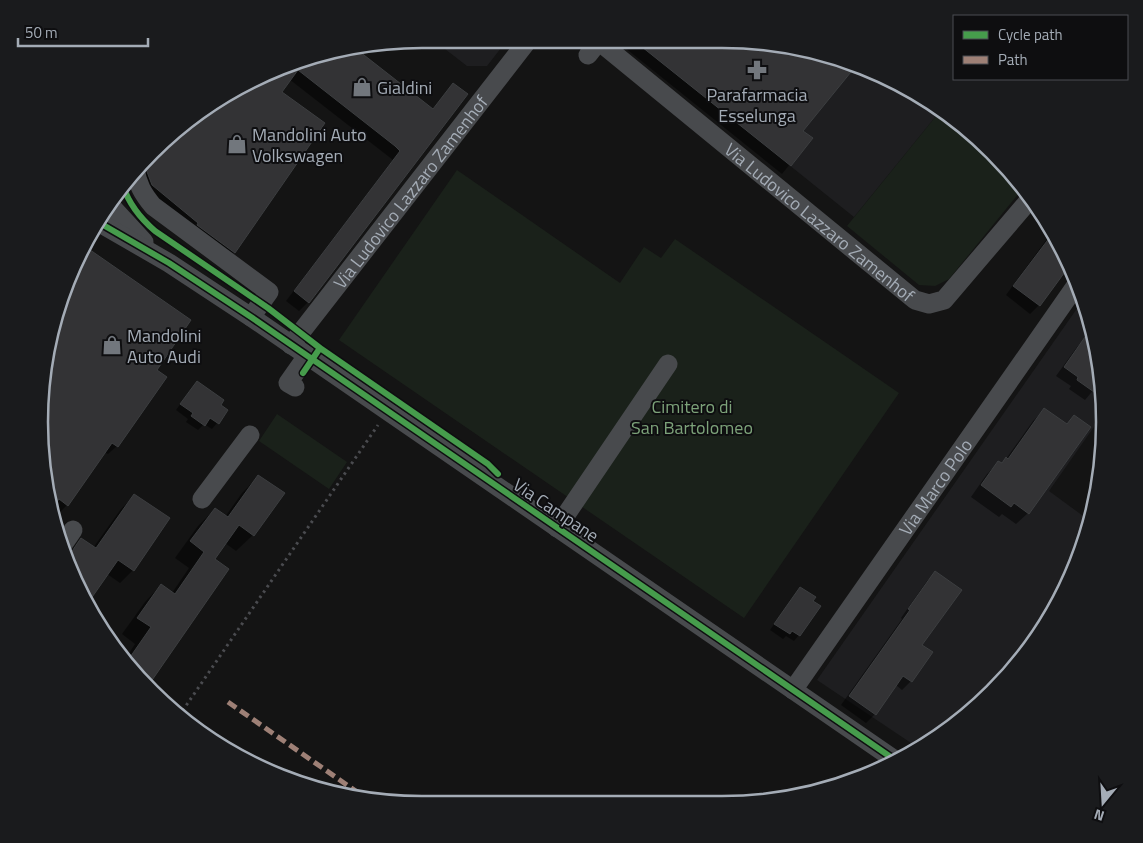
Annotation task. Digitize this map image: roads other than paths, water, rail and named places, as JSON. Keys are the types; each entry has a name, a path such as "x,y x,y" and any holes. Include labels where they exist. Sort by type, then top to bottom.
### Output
{"street":[{"name":"Via Ludovico Lazzaro Zamenhof","path":"291,345 517,48"},
{"name":"Via Ludovico Lazzaro Zamenhof","path":"599,48 915,300 929,304 944,300 1025,205"},
{"path":"137,179 143,193 153,206 270,291 251,317"},
{"name":"Via Campane","path":"114,210 153,253"},
{"name":"Via Campane","path":"104,225 153,253 251,317 889,756"},
{"name":"Via Marco Polo","path":"793,690 1072,291"},
{"path":"295,387 288,382 307,356"},
{"path":"557,528 668,364"},
{"path":"202,499 250,435"},
{"path":"66,540 73,530"}],"place":[{"name":"Parafarmacia Esselunga","path":"757,70"},
{"name":"Gialdini","path":"362,87"},
{"name":"Mandolini Auto Volkswagen","path":"237,144"},
{"name":"Mandolini Auto Audi","path":"112,345"}],"park label":[{"name":"Cimitero di San Bartolomeo","path":"692,416"}]}
